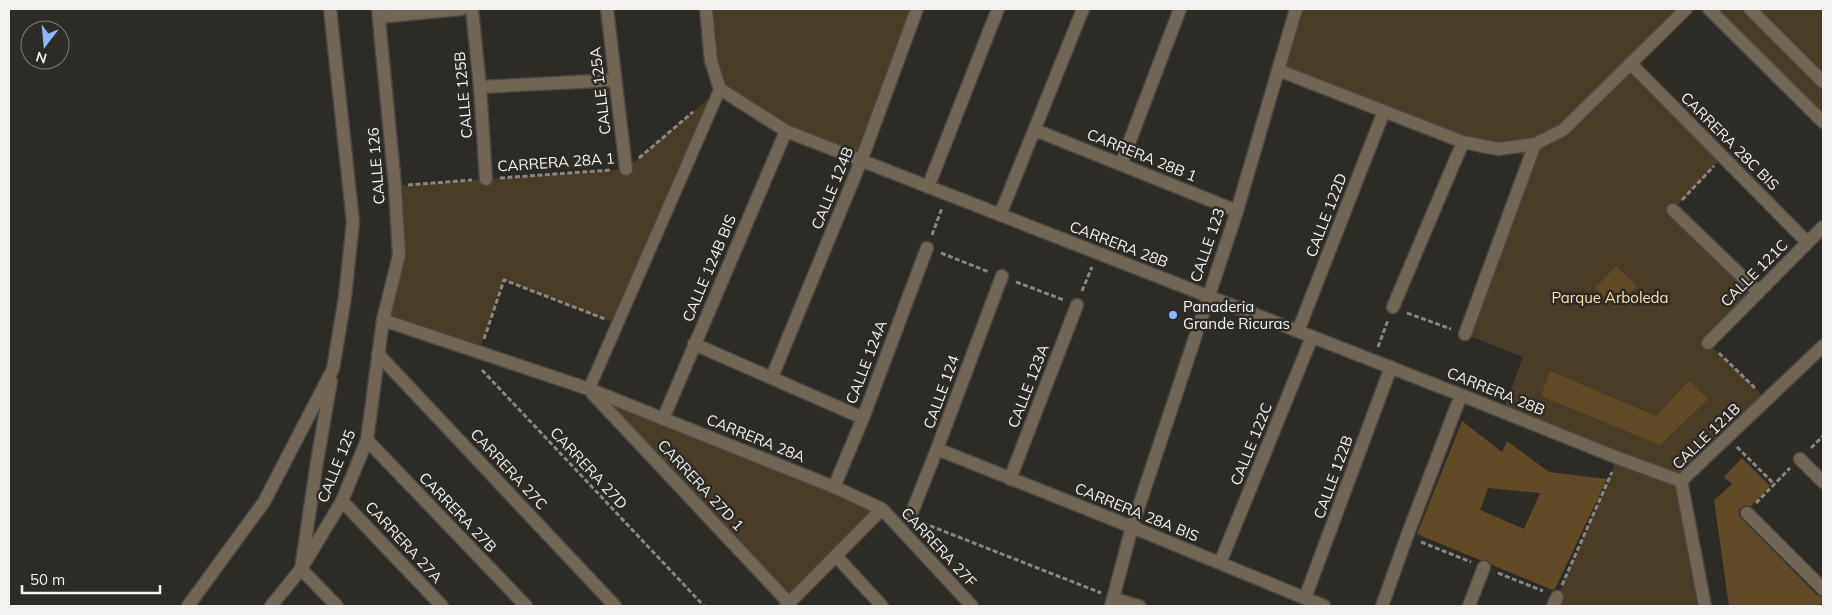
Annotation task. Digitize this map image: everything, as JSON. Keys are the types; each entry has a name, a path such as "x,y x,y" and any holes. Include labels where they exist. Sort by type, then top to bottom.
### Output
{"street":[{"path":"330,9 353,222 345,297 301,569 337,606"},
{"path":"379,13 461,9"},
{"name":"CALLE 125B","path":"472,9 480,87 486,179"},
{"name":"CALLE 125A","path":"607,9 626,169"},
{"path":"706,9 711,61 720,89"},
{"name":"CALLE 124B","path":"772,377 861,161 917,9"},
{"path":"928,187 998,9"},
{"path":"1000,215 1083,9"},
{"path":"1121,164 1180,9"},
{"name":"CALLE 123","path":"1112,602 1132,527 1207,295 1237,211 1296,9"},
{"path":"1278,70 1463,142 1498,149 1535,144 1563,130 1686,9"},
{"path":"1709,9 1823,122"},
{"path":"1750,9 1823,82"},
{"name":"CALLE 126","path":"379,13 395,186 399,255 383,320"},
{"name":"CARRERA 28C BIS","path":"1630,63 1807,242"},
{"path":"480,87 615,80"},
{"name":"CARRERA 28B","path":"720,89 786,131 1461,394 1618,458 1681,481"},
{"name":"CALLE 122D","path":"1298,331 1384,111"},
{"name":"CARRERA 28B 1","path":"1035,130 1237,211"},
{"name":"CALLE 124B BIS","path":"663,418 786,131"},
{"path":"1393,307 1463,142"},
{"path":"1465,334 1535,144"},
{"path":"1672,210 1758,292"},
{"name":"CALLE 121C","path":"1708,343 1823,226"},
{"name":"CALLE 124A","path":"834,487 863,418 927,248"},
{"name":"CALLE 124","path":"910,517 1002,276"},
{"name":"CALLE 123A","path":"1010,479 1077,305"},
{"name":"CARRERA 28A","path":"383,320 589,389 834,487 882,510"},
{"name":"CALLE 125","path":"271,606 301,569 342,501 367,440 383,320"},
{"name":"CALLE 122C","path":"1220,563 1312,337"},
{"path":"694,344 863,418"},
{"name":"CALLE 121B","path":"1705,606 1681,481 1823,346"},
{"name":"CARRERA 27C","path":"378,354 615,606"},
{"name":"CALLE 122B","path":"1305,598 1391,367"},
{"path":"188,606 264,502 333,369"},
{"name":"CARRERA 27D 1","path":"589,389 788,605"},
{"path":"1382,606 1461,394"},
{"name":"CARRERA 27B","path":"367,440 526,606"},
{"name":"CARRERA 28A BIS","path":"937,449 1324,606"},
{"path":"1800,459 1823,482"},
{"name":"CARRERA 27A","path":"342,501 442,606"},
{"path":"788,605 882,510"},
{"name":"CARRERA 27F","path":"882,510 972,606"},
{"path":"1747,513 1823,590"},
{"path":"837,557 882,606"},
{"path":"1469,606 1484,567"}],"lane":[{"path":"589,389 720,89"},
{"path":"1112,602 1140,606"}],"path":[{"name":"CARRERA 28A 1","path":"395,186 626,169 698,108"},
{"path":"1672,210 1723,157"},
{"path":"479,352 504,280 617,324"},
{"path":"1373,360 1393,307 1465,334"},
{"path":"1708,343 1767,400"},
{"name":"CARRERA 27D","path":"478,366 704,606"},
{"path":"1728,438 1774,484 1747,513"},
{"path":"1555,602 1618,458"},
{"path":"910,517 1112,602"}],"green space":[{"path":"706,9 917,9 861,161 786,131 721,89 617,324 504,280 479,352 383,320 399,255 395,186 626,169 720,89"},
{"name":"Parque Arboleda","path":"1296,9 1686,9 1630,63 1723,157 1673,210 1758,292 1708,343 1767,399 1681,481 1705,606 1553,606 1618,458 1503,411 1523,357 1465,334 1535,144 1498,149 1278,70"},
{"path":"1709,9 1823,9 1823,122"},
{"path":"589,389 882,509 789,603"}],"building":[{"path":"1616,266 1637,286 1616,308 1595,288"},
{"path":"1550,371 1656,416 1689,381 1708,399 1660,445 1541,396"},
{"path":"1462,421 1502,452 1507,441 1549,472 1607,479 1553,590 1492,565 1487,560 1480,560 1417,534","holes":["1488,488 1540,493 1524,529 1480,510"]},
{"path":"1742,458 1770,486 1751,506 1745,505 1742,507 1739,510 1739,516 1817,595 1823,597 1823,602 1818,606 1729,606 1714,500 1732,484 1724,477"}],"place":[{"name":"Panaderia Grande Ricuras","path":"1173,315"}]}
